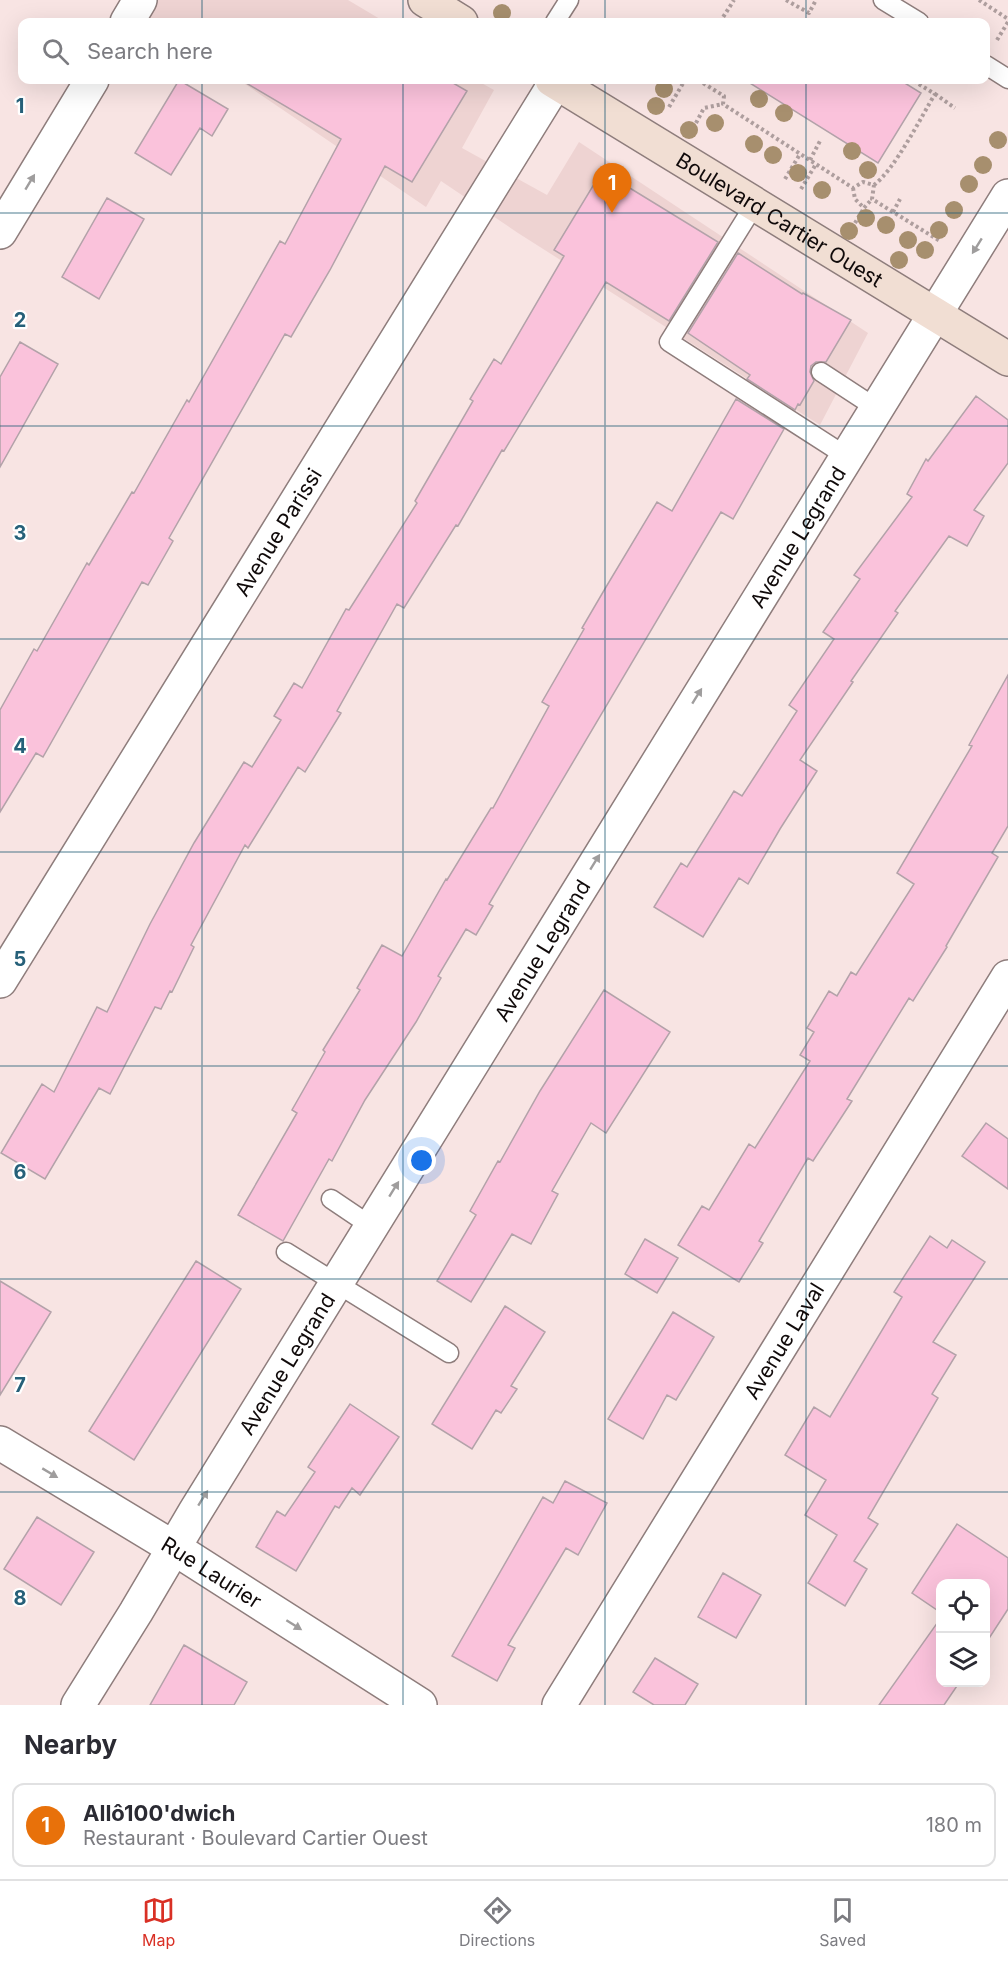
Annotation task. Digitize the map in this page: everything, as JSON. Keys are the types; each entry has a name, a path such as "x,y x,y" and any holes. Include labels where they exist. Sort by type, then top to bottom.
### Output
{"street":[{"path":"129,18 140,0"},
{"path":"425,0 454,18"},
{"path":"0,232 90,84"},
{"name":"Avenue Parissi","path":"0,981 552,84"},
{"name":"Boulevard Cartier Ouest","path":"559,84 1008,359"},
{"name":"Avenue Legrand","path":"78,1705 371,1226 1008,196"},
{"name":"Avenue Laval","path":"559,1705 1008,977"},
{"name":"Rue Laurier","path":"0,1443 174,1548 420,1705"}],"lane":[{"path":"558,18 569,0"},
{"path":"883,0 912,18"},
{"path":"990,67 1008,79"},
{"path":"755,204 669,342 846,456"},
{"path":"821,372 876,408"},
{"path":"331,1199 371,1226"},
{"path":"286,1252 448,1353"}],"path":[{"path":"723,18 734,0"},
{"path":"786,0 808,13 816,0"},
{"path":"979,0 1008,19"},
{"path":"669,107 683,84"},
{"path":"704,84 724,96 723,104"},
{"path":"919,84 955,108"},
{"path":"855,223 872,199 874,185 881,180 894,161 935,94"},
{"path":"696,123 704,108 723,104 853,188 855,199 864,208"},
{"path":"810,160 820,141"},
{"path":"785,179 800,154"},
{"path":"801,189 816,164"},
{"path":"853,188 863,182 874,185"},
{"path":"872,199 945,244"},
{"path":"893,212 900,199"}],"shaded area":[{"path":"123,0 348,0 378,18 150,18"},
{"path":"245,84 483,84 494,90 462,148 547,195 579,142 868,333 820,425 518,233 441,181 426,207"}],"building":[{"path":"177,84 186,84 228,109 212,136 200,128 171,175 135,153"},
{"path":"248,84 455,84 467,91 412,182 385,166 330,270 291,337 285,334 169,538 173,541 148,585 142,582 43,757 36,753 0,812 0,710 34,649 37,651 87,563 89,565 132,492 134,493 187,400 189,402 280,241 285,244 341,139"},
{"path":"751,84 906,84 921,93 878,163"},
{"path":"602,171 718,242 669,321 606,282 458,526 456,525 404,608 397,604 337,711 341,713 305,772 298,767 248,848 245,845 191,945 194,947 172,992 170,991 161,1009 155,1007 110,1094 99,1088 45,1179 1,1153 42,1084 54,1092 97,1007 107,1012 150,924 194,843 244,762 252,767 281,720 274,716 294,683 302,688 346,609 349,610 417,503 415,501 473,401 470,399 494,359 501,364 564,256 554,250"},
{"path":"107,198 144,219 99,299 62,277"},
{"path":"738,253 802,294 851,320 826,362 816,362 811,366 810,372 814,381 795,410 747,379 750,375 688,333"},
{"path":"20,342 58,364 0,467 0,377"},
{"path":"976,396 1008,420 1008,463 974,510 984,516 967,546 949,536 895,611 898,613 800,760 817,771 748,884 739,878 703,937 654,907 681,863 687,867 734,791 742,796 797,711 789,705 834,639 823,632 860,579 854,575 912,497 907,494 926,459 928,461"},
{"path":"736,399 784,429 733,519 721,512 489,904 493,906 476,935 466,929 438,976 441,978 416,1022 365,1100 332,1161 329,1159 283,1241 238,1215 297,1113 292,1110 325,1052 323,1050 360,990 357,988 382,945 402,956 446,879 493,808 549,706 542,702 606,587 657,502 672,511"},
{"path":"1008,675 1008,826 992,853 998,857 947,947 913,1001 909,998 847,1099 852,1101 813,1161 808,1158 759,1241 763,1243 739,1282 678,1245 702,1206 709,1210 749,1144 755,1148 810,1061 800,1055 814,1032 807,1028 829,991 837,996 851,972 856,975 914,884 897,873 972,746 969,745"},
{"path":"604,990 670,1032 606,1133 591,1123 552,1191 558,1194 531,1244 512,1234 471,1302 437,1281 476,1215 470,1211 498,1161 500,1162 540,1091"},
{"path":"986,1123 1008,1139 1008,1189 962,1156"},
{"path":"930,1236 947,1248 952,1240 985,1262 933,1342 956,1355 932,1394 938,1398 868,1518 878,1524 854,1561 867,1569 845,1606 808,1583 837,1535 805,1515 826,1480 785,1455 814,1407 830,1417 902,1297 894,1292"},
{"path":"645,1239 678,1258 657,1293 625,1274"},
{"path":"196,1261 241,1289 134,1460 89,1431"},
{"path":"0,1281 51,1312 0,1395"},
{"path":"505,1306 545,1332 511,1386 517,1389 501,1413 496,1410 472,1449 432,1424"},
{"path":"673,1312 714,1337 676,1400 667,1395 643,1439 608,1419"},
{"path":"350,1404 399,1437 360,1495 352,1488 339,1508 335,1506 296,1571 256,1547 277,1511 285,1516 315,1472 308,1467"},
{"path":"565,1481 607,1503 578,1555 566,1548 508,1645 515,1648 497,1681 452,1656 543,1497 553,1503"},
{"path":"37,1517 94,1552 61,1605 4,1569"},
{"path":"957,1524 1008,1558 1008,1609 990,1637 990,1579 936,1579 936,1609 912,1593"},
{"path":"723,1573 761,1595 736,1638 698,1617"},
{"path":"936,1625 936,1687 956,1687 944,1705 879,1705"},
{"path":"184,1645 247,1682 234,1705 150,1705"},
{"path":"655,1658 698,1684 685,1705 654,1705 633,1692"}],"place":[{"name":"Allô100'dwich","path":"612,213"}]}
